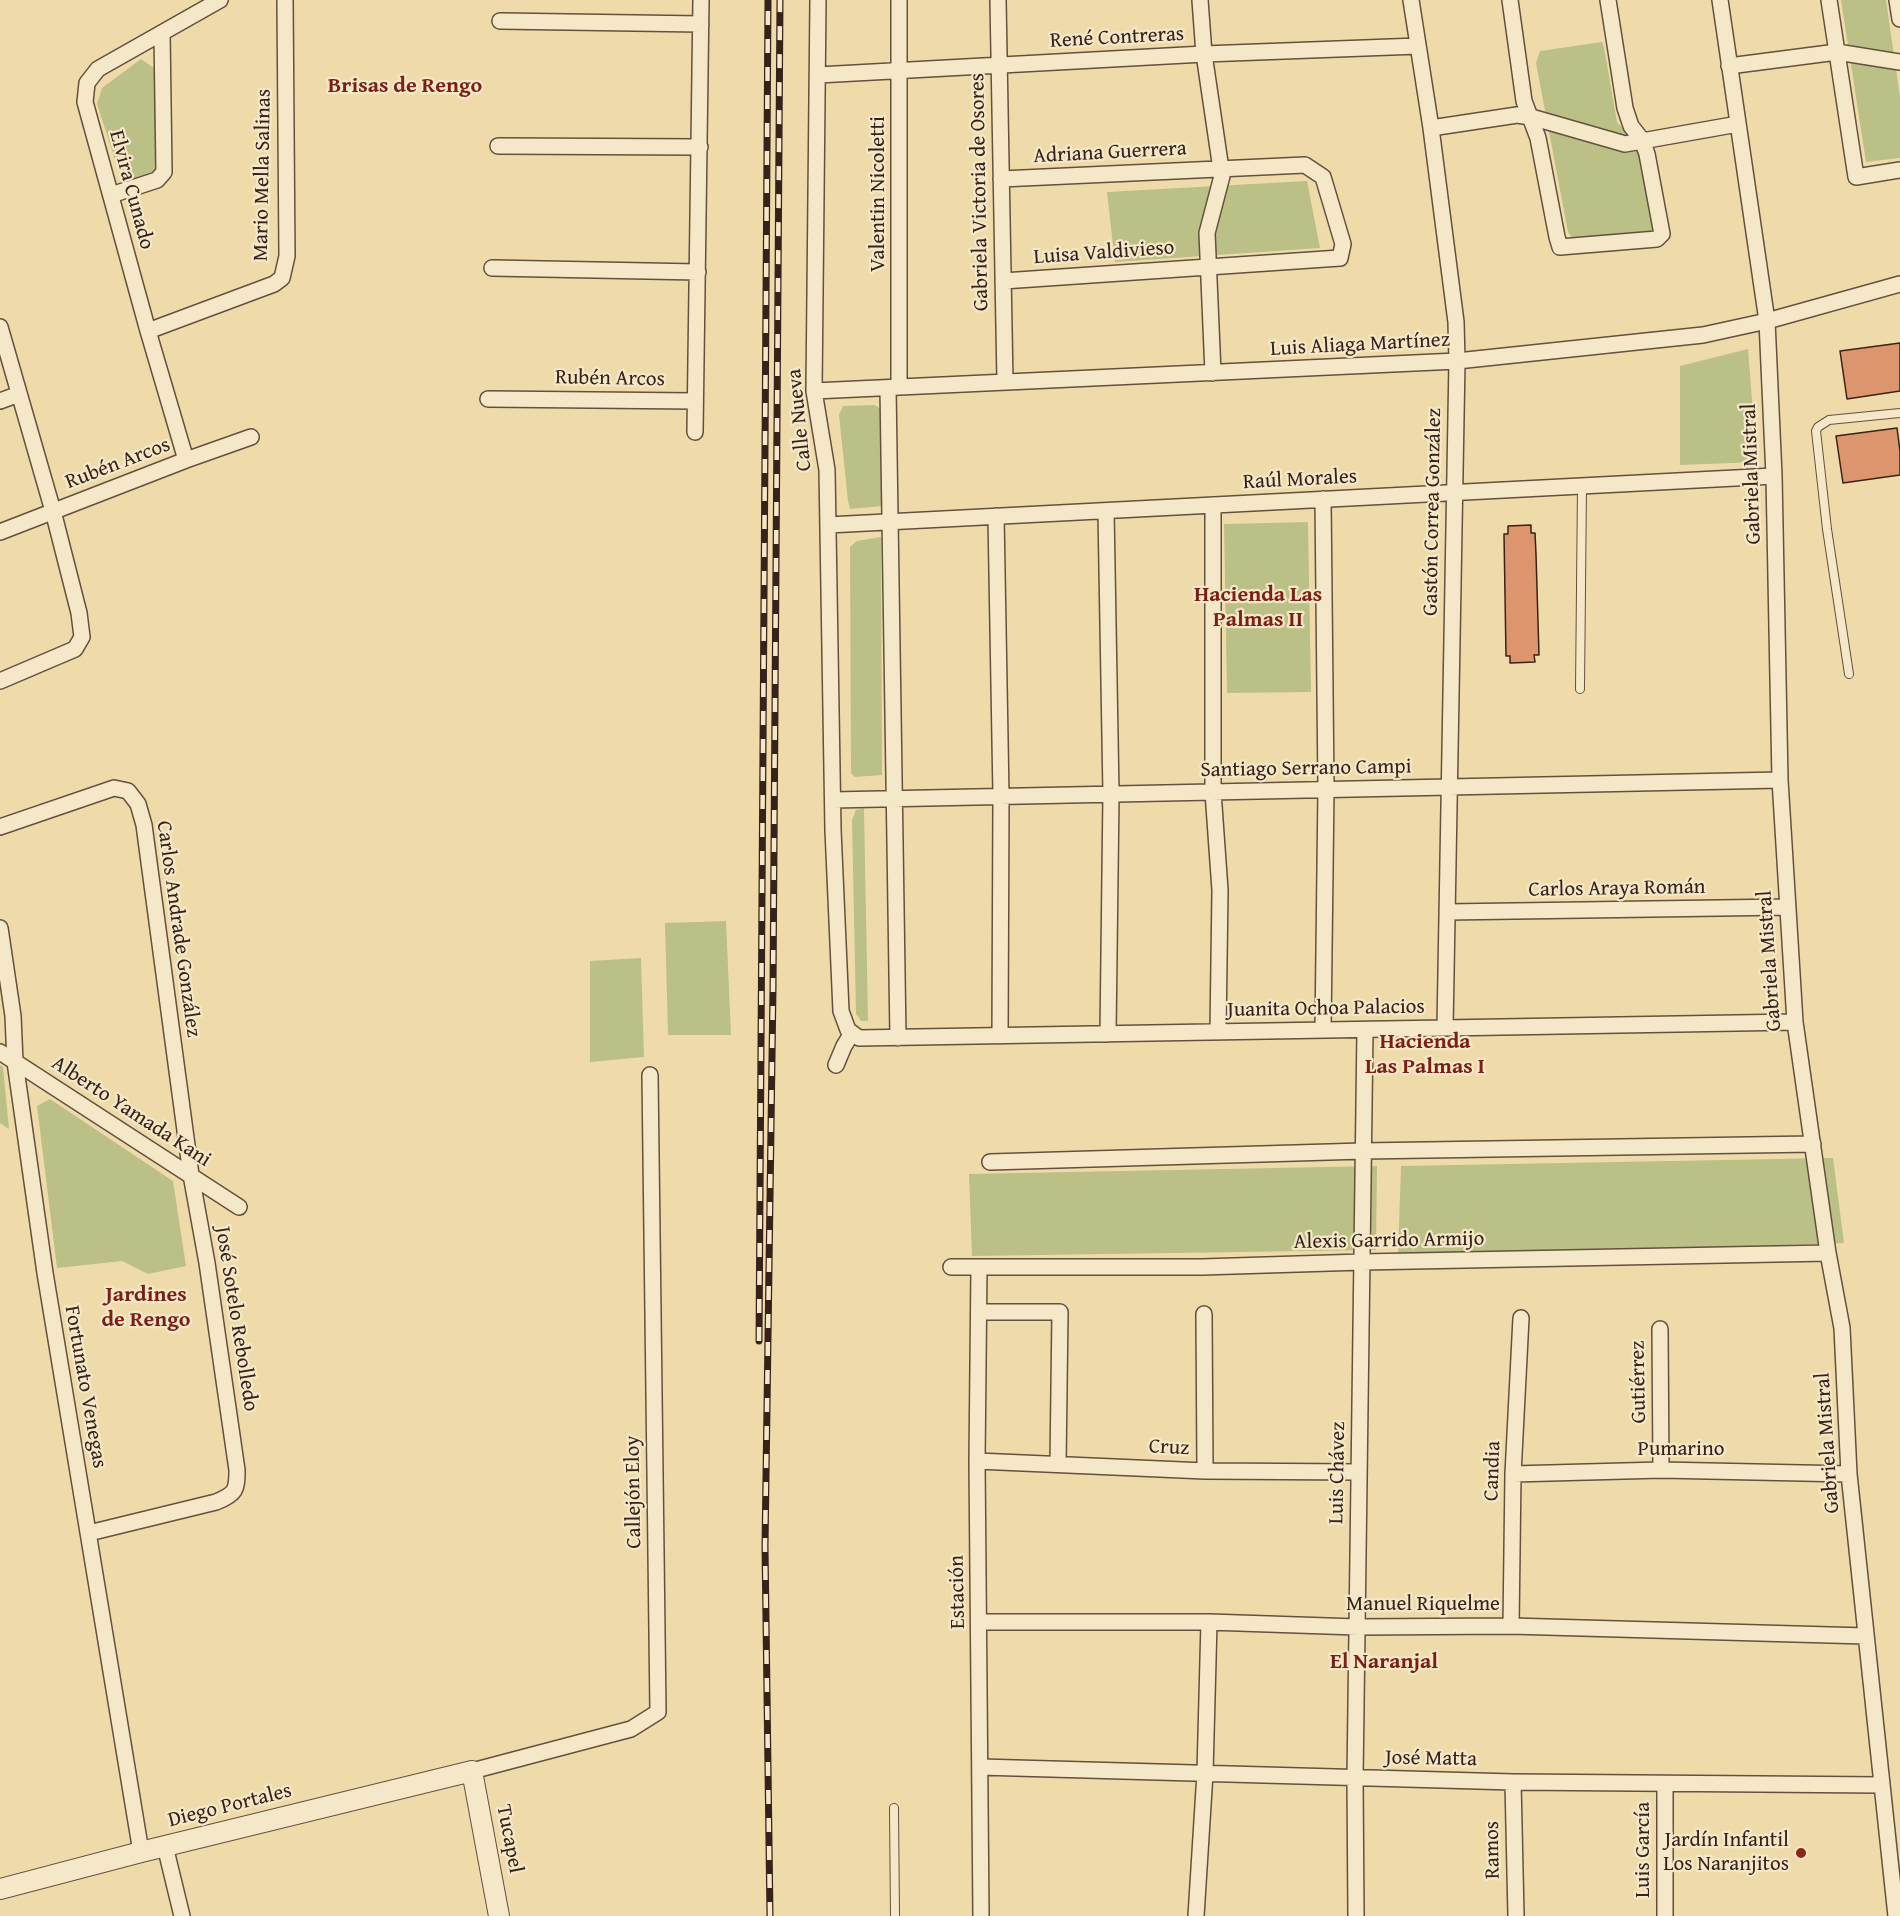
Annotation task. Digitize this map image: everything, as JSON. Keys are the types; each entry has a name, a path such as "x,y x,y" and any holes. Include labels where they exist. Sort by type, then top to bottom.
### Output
{"street":[{"name":"Elvira Cunado","path":"186,460 85,102 87,83 98,69 220,0"},
{"name":"Mario Mella Salinas","path":"148,331 274,284 282,278 287,256 285,0"},
{"path":"695,432 701,0"},
{"name":"Calle Nueva","path":"818,0 814,391 827,470 833,800 841,1011 848,1030 856,1036"},
{"name":"Valentin Nicoletti","path":"898,1038 890,522 900,70 899,0"},
{"name":"Gabriela Victoria de Osores","path":"998,0 1005,382"},
{"path":"1200,0 1204,54 1222,176 1207,233 1213,373"},
{"name":"Gastón Correa González","path":"1411,0 1431,128 1456,322 1445,1028"},
{"path":"1510,0 1524,101 1538,138 1560,247 1657,239 1662,234 1647,154 1642,140 1631,126 1625,108 1608,0"},
{"name":"Gabriela Mistral","path":"1720,0 1767,321 1774,476 1780,780 1795,1022 1828,1253 1842,1328 1849,1474 1896,1916"},
{"path":"1829,0 1856,177 1900,170"},
{"path":"1898,0 1900,19"},
{"path":"500,21 701,24"},
{"path":"111,195 157,180 164,172 162,33"},
{"name":"René Contreras","path":"819,75 1204,54 1418,46"},
{"path":"1729,66 1837,52 1900,62"},
{"path":"1431,128 1517,115 1624,144 1738,124"},
{"path":"498,147 700,147"},
{"name":"Adriana Guerrera","path":"1001,179 1305,165 1323,177 1343,244 1340,258 1209,267"},
{"name":"Luisa Valdivieso","path":"1003,281 1209,267"},
{"path":"492,268 698,272"},
{"name":"Luis Aliaga Martínez","path":"814,391 1457,361 1702,335 1767,321 1900,284"},
{"path":"0,327 80,613 82,637 75,649 0,681"},
{"path":"0,401 19,394"},
{"name":"Rubén Arcos","path":"489,399 695,401"},
{"name":"Rubén Arcos","path":"0,532 251,437"},
{"name":"Raúl Morales","path":"828,525 1774,476"},
{"path":"1323,500 1326,789 1323,1030"},
{"path":"1213,505 1214,792 1220,890 1218,1032"},
{"path":"1106,511 1111,794 1108,1034"},
{"path":"996,516 1001,796 1000,1036"},
{"name":"Santiago Serrano Campi","path":"833,800 1780,780"},
{"name":"Carlos Andrade González","path":"0,827 114,788 128,791 138,804 144,825 191,1175"},
{"name":"Carlos Araya Román","path":"1447,912 1787,907"},
{"name":"Fortunato Venegas","path":"0,928 13,1016 15,1062 45,1273 141,1852"},
{"name":"Juanita Ochoa Palacios","path":"856,1036 898,1038 1795,1022"},
{"name":"Luis Chávez","path":"1356,1916 1355,1779 1365,1030"},
{"path":"836,1065 856,1036"},
{"name":"Alberto Yamada Kani","path":"0,1052 239,1207"},
{"name":"Callejón Eloy","path":"472,1771 631,1729 658,1712 650,1075"},
{"path":"990,1162 1363,1151 1813,1144"},
{"name":"José Sotelo Rebolledo","path":"89,1533 216,1502 230,1496 237,1486 237,1470 207,1263 191,1175"},
{"name":"Alexis Garrido Armijo","path":"951,1268 1202,1267 1828,1253"},
{"name":"Estación","path":"980,1267 977,1461 981,1916"},
{"path":"979,1312 1060,1312 1058,1464"},
{"path":"1204,1314 1205,1471"},
{"name":"Candia","path":"1511,1626 1513,1474 1521,1318"},
{"name":"Gutiérrez","path":"1660,1329 1661,1470"},
{"name":"Cruz","path":"977,1461 1205,1471 1359,1472"},
{"name":"Pumarino","path":"1513,1474 1661,1470 1849,1474"},
{"name":"Manuel Riquelme","path":"980,1622 1209,1622 1357,1627 1511,1626 1866,1636"},
{"path":"1196,1916 1205,1773 1209,1622"},
{"name":"José Matta","path":"980,1767 1355,1779 1665,1785 1881,1785"},
{"name":"Diego Portales","path":"0,1889 472,1771"},
{"name":"Tucapel","path":"472,1771 499,1916"},
{"name":"Ramos","path":"1513,1782 1516,1916"},
{"name":"Luis García","path":"1665,1785 1665,1916"},
{"path":"165,1846 182,1916"}],"lane":[{"path":"1849,674 1827,529 1816,431 1829,420 1900,413"},
{"path":"1580,689 1582,486"},
{"path":"894,1808 895,1916"}],"green space":[{"path":"1841,0 1886,0 1900,97 1900,158 1866,162"},
{"path":"1602,42 1617,122 1637,144 1643,162 1654,226 1648,237 1575,242 1568,232 1536,63 1540,51"},
{"path":"141,59 154,68 157,171 145,177 124,182 97,104 102,88"},
{"path":"1307,181 1320,248 1115,262 1107,192"},
{"path":"1748,349 1757,462 1680,465 1680,366"},
{"path":"875,405 881,409 883,506 850,509 839,415 843,406"},
{"path":"1308,522 1311,692 1227,693 1224,524"},
{"path":"881,537 882,775 855,777 851,773 850,547 857,541"},
{"path":"864,808 868,1021 861,1021 856,1014 852,820 856,810"},
{"path":"726,921 731,1035 668,1035 665,923"},
{"path":"641,958 644,1057 590,1062 590,961"},
{"path":"0,1065 3,1067 9,1129 0,1123"},
{"path":"50,1099 173,1181 186,1266 148,1274 122,1261 57,1268 37,1106"},
{"path":"1833,1158 1844,1243 1398,1257 1401,1166"},
{"path":"1377,1166 1376,1250 972,1256 969,1174"}],"building":[{"path":"1900,343 1900,391 1847,399 1840,351"},
{"path":"1897,428 1900,475 1843,483 1836,436"},
{"path":"1531,525 1531,533 1535,533 1539,655 1534,655 1535,662 1510,663 1510,656 1506,656 1504,534 1508,534 1508,526"}],"railway":[{"path":"759,1341 768,0"},
{"path":"770,1916 765,1546 773,988 780,0"}],"place":[{"name":"Jardín Infantil Los Naranjitos","path":"1801,1853"}],"district":[{"name":"Brisas de Rengo","path":"405,86"},
{"name":"Hacienda Las Palmas II","path":"1258,608"},
{"name":"Hacienda Las Palmas I","path":"1425,1054"},
{"name":"Jardines de Rengo","path":"146,1308"},
{"name":"El Naranjal","path":"1384,1662"}]}
